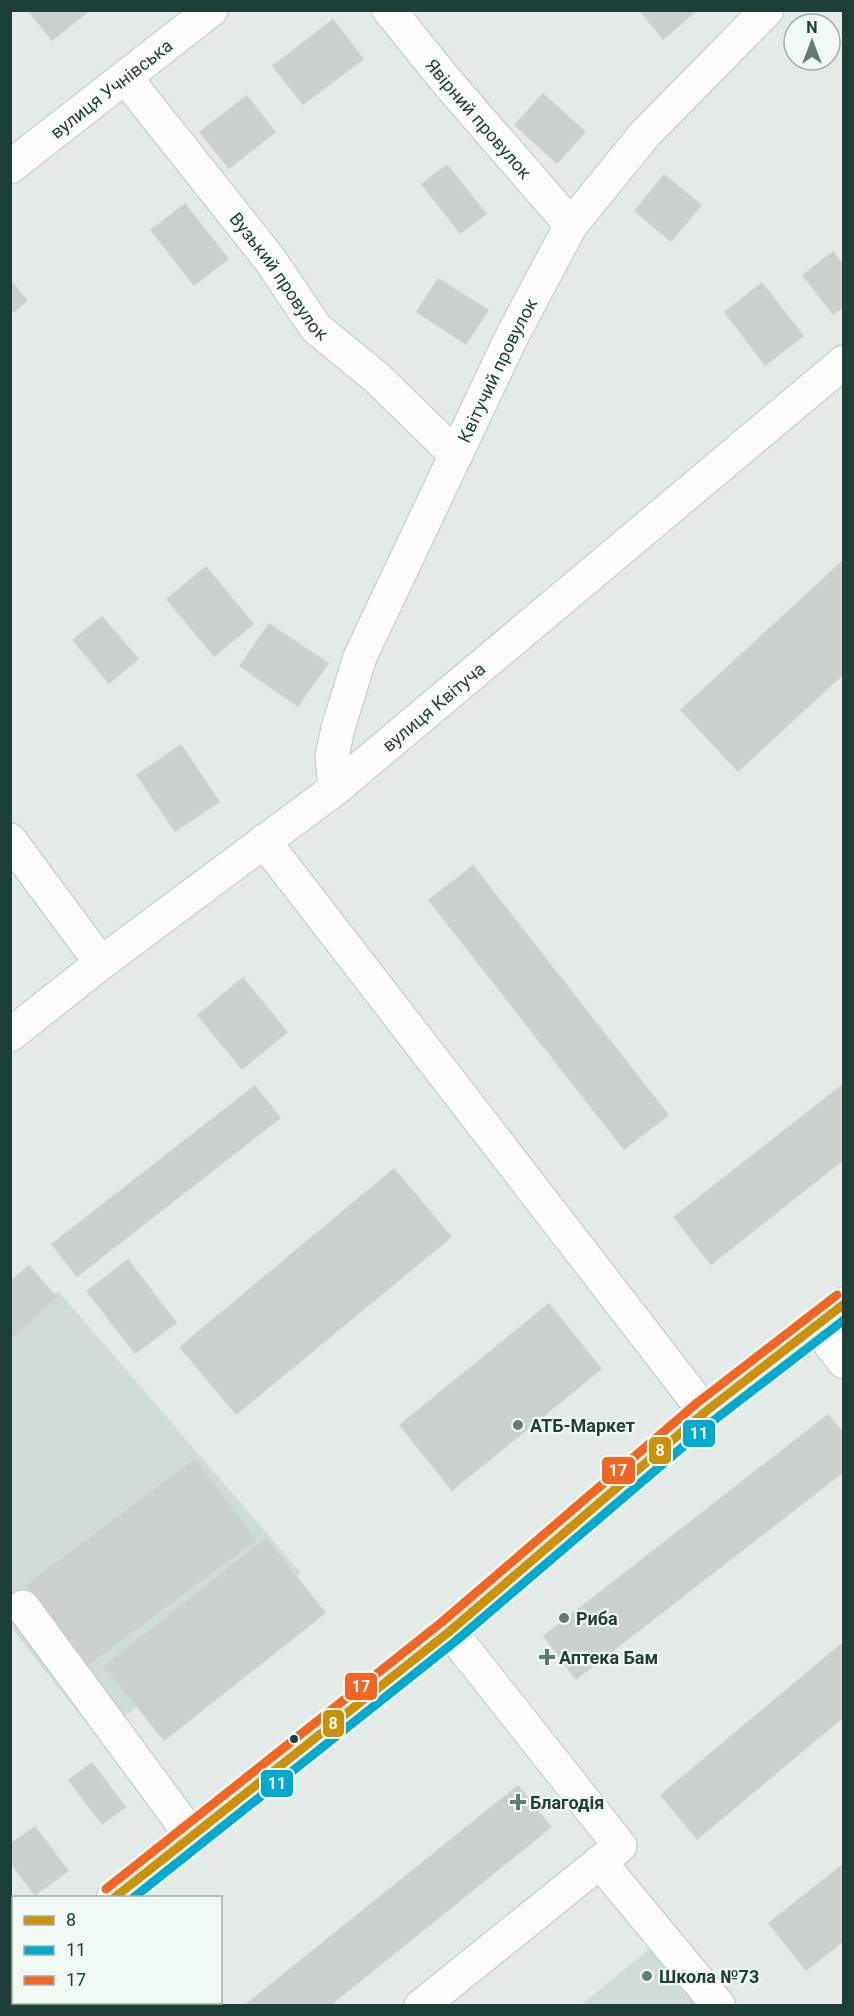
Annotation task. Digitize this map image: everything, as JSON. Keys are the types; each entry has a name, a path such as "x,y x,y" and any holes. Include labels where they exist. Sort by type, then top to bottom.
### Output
{"street":[{"name":"вулиця Учнівська","path":"10,167 211,10"},
{"name":"Явірний провулок","path":"389,10 448,83 571,225"},
{"name":"Квітучий провулок","path":"335,789 332,757 338,728 360,657 512,336 571,225 645,134 767,10"},
{"name":"Вузький провулок","path":"125,77 271,261 316,328 376,377 456,454"},
{"name":"вулиця Квітуча","path":"10,1035 101,963 335,789 843,362"},
{"path":"10,840 101,963"},
{"path":"264,841 705,1412"},
{"path":"116,1896 450,1631 705,1412 843,1304"},
{"path":"816,1325 843,1362"},
{"path":"23,1607 192,1835"},
{"path":"421,2006 620,1846 450,1631"},
{"path":"600,1862 719,2006"}],"shaded area":[{"path":"58,1291 301,1573 98,1738 11,1627 11,1330"},
{"name":"Школа №73","path":"653,1946 701,2006 580,2006"}],"building":[{"path":"27,10 91,10 52,41"},
{"path":"639,10 698,10 663,40"},
{"path":"333,19 364,59 303,105 272,66"},
{"path":"543,93 586,132 557,164 514,125"},
{"path":"247,95 276,132 229,169 199,132"},
{"path":"447,164 487,214 460,234 421,184"},
{"path":"664,174 702,205 671,242 634,211"},
{"path":"185,203 229,259 194,286 150,230"},
{"path":"833,251 844,265 844,307 833,315 802,275"},
{"path":"438,278 489,310 466,345 416,312"},
{"path":"10,279 28,301 10,315"},
{"path":"762,282 804,336 765,366 724,312"},
{"path":"844,559 844,674 738,772 680,710"},
{"path":"206,566 254,624 214,657 166,599"},
{"path":"102,616 139,659 109,684 72,640"},
{"path":"269,623 329,663 298,707 239,666"},
{"path":"181,744 220,802 175,832 136,775"},
{"path":"473,865 669,1115 624,1150 428,900"},
{"path":"243,977 288,1032 242,1070 197,1015"},
{"path":"844,1083 844,1160 711,1265 673,1217"},
{"path":"255,1085 281,1118 77,1277 51,1244"},
{"path":"394,1168 452,1237 236,1415 179,1347"},
{"path":"128,1259 177,1323 135,1354 86,1291"},
{"path":"29,1265 57,1297 10,1339 10,1281"},
{"path":"549,1303 602,1369 452,1491 399,1425"},
{"path":"828,1414 844,1433 844,1472 576,1680 543,1636"},
{"path":"195,1459 256,1540 87,1666 26,1585"},
{"path":"266,1538 326,1613 164,1741 104,1666"},
{"path":"844,1641 844,1717 697,1840 660,1795"},
{"path":"92,1762 126,1807 102,1825 68,1780"},
{"path":"518,1785 552,1827 330,2006 243,2006"},
{"path":"35,1826 69,1871 35,1896 10,1863 10,1844"},
{"path":"844,1863 844,1941 806,1971 768,1923"}],"transit line":[{"name":"17","path":"106,1889 442,1622 697,1403 837,1295"},
{"name":"8","path":"117,1896 450,1631 705,1412 844,1304"},
{"name":"11","path":"136,1896 457,1640 713,1421 844,1320"}],"place":[{"name":"АТБ-Маркет","path":"518,1425"},
{"name":"Риба","path":"564,1618"},
{"name":"Аптека Бам","path":"547,1657"},
{"name":"Благодія","path":"518,1802"},
{"name":"Школа №73","path":"647,1976"}]}
